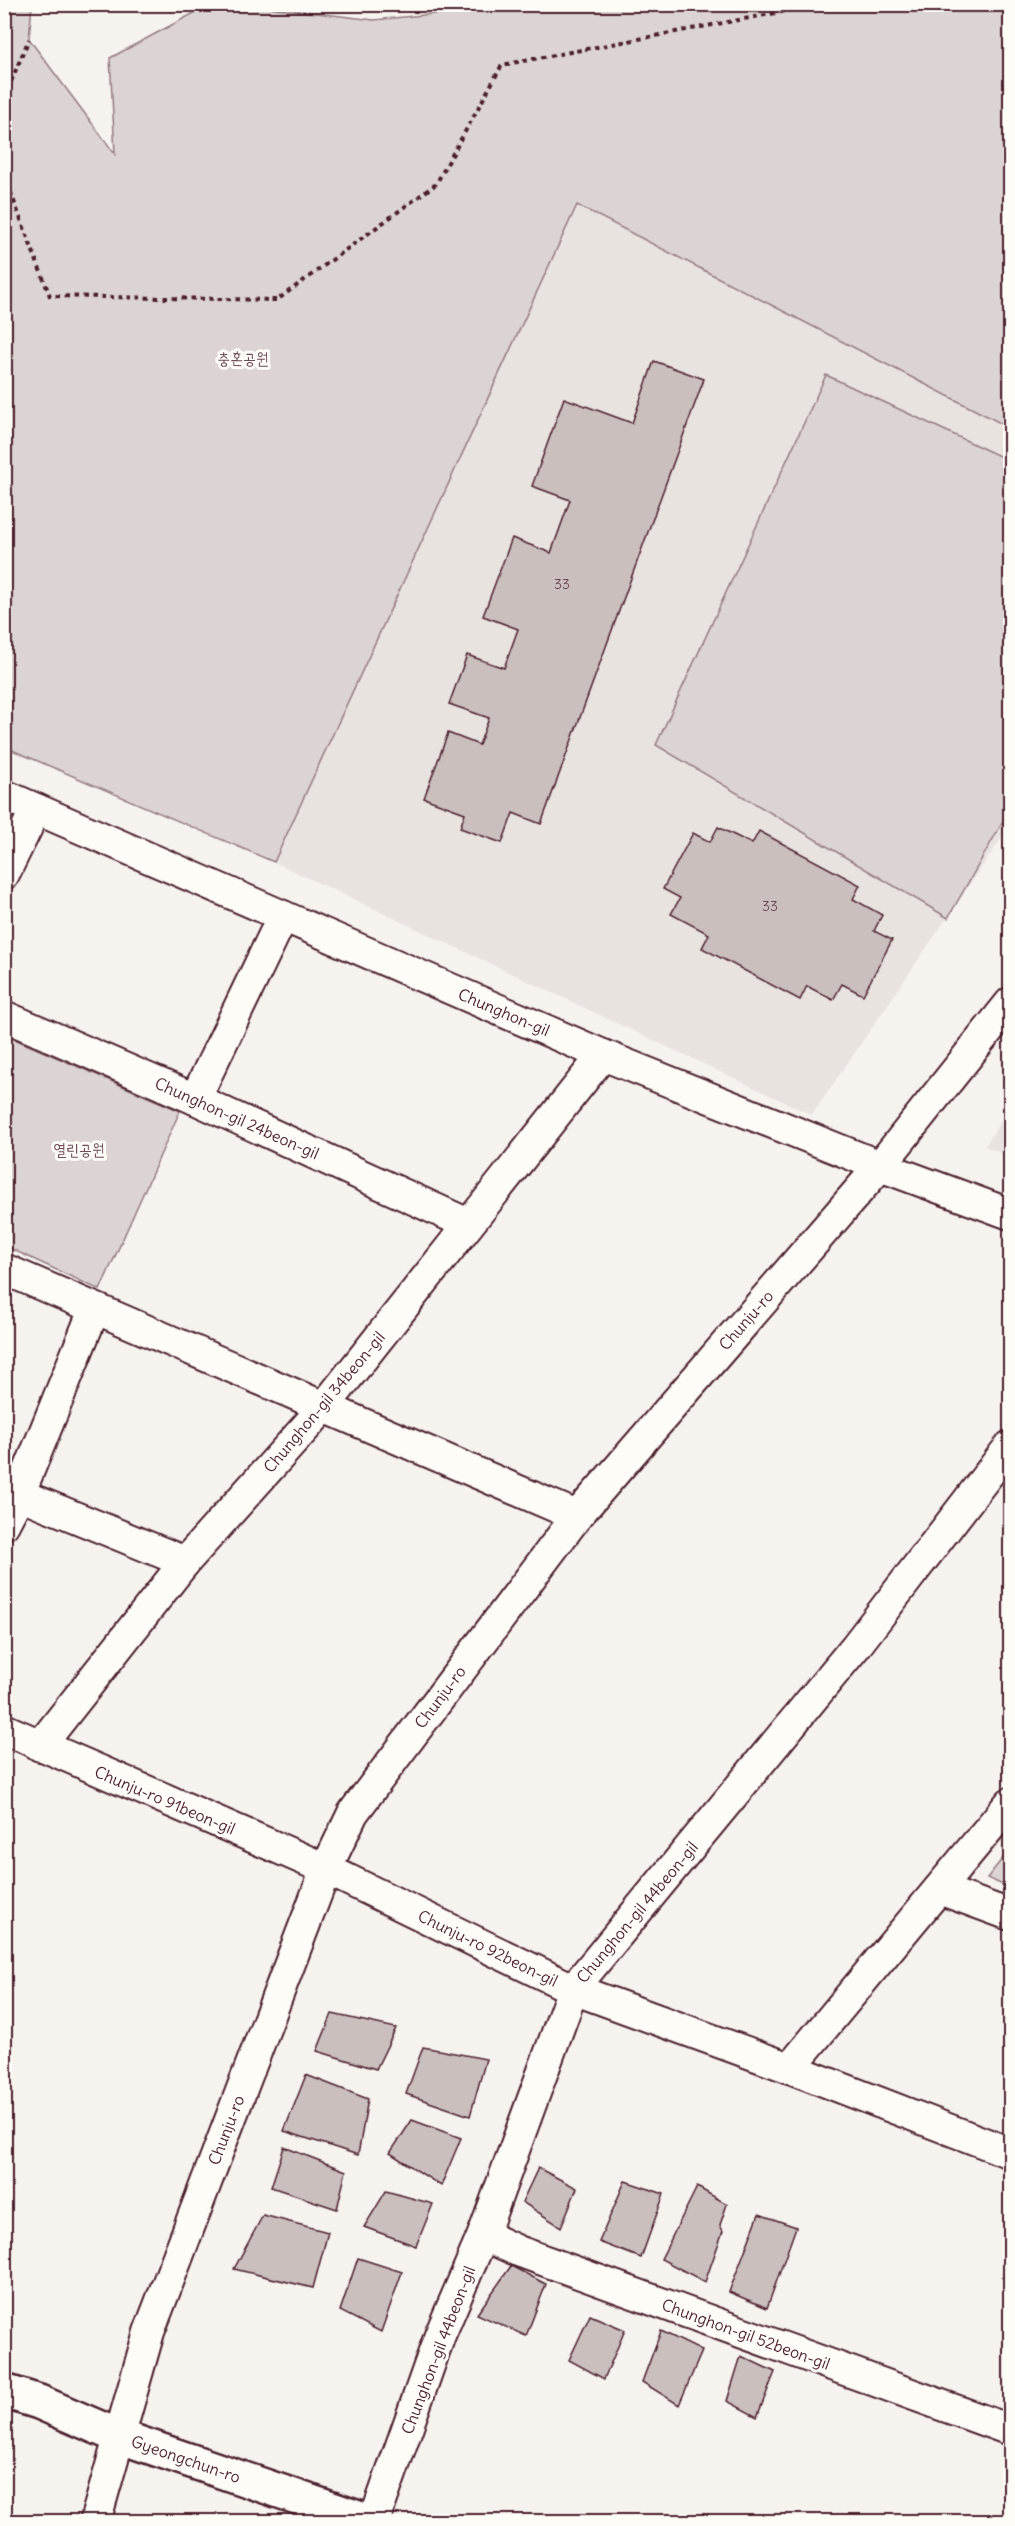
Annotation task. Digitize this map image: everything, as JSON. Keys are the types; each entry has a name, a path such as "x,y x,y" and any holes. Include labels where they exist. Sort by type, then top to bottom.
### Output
{"street":[{"name":"Chunghon-gil","path":"4,795 603,1055 880,1166 1011,1214"},
{"path":"4,874 36,810"},
{"path":"195,1099 283,916"},
{"name":"Chunju-ro","path":"95,2522 149,2332 326,1869 353,1813 577,1516 880,1166 1011,1003"},
{"name":"Chunghon-gil 24beon-gil","path":"4,1016 195,1099 468,1224"},
{"name":"Chunghon-gil 34beon-gil","path":"40,1746 185,1563 324,1407 603,1055"},
{"path":"4,1269 94,1310 577,1516"},
{"path":"4,1524 12,1491 94,1310"},
{"name":"Chunghon-gil 44beon-gil","path":"372,2522 440,2335 483,2235 573,1989 856,1646 998,1483 1011,1446"},
{"path":"12,1491 185,1563"},
{"name":"Chunju-ro 91beon-gil","path":"4,1729 326,1869"},
{"path":"790,2068 1011,1803"},
{"name":"Chunju-ro 92beon-gil","path":"326,1869 573,1989 790,2068 1011,2153"},
{"path":"939,1889 1011,1915"},
{"name":"Chunghon-gil 52beon-gil","path":"483,2235 518,2251 1011,2430"},
{"name":"Gyeongchun-ro","path":"4,2391 39,2402 118,2436 372,2522"}],"path":[{"path":"4,175 50,296 277,300 436,184 502,65 823,4"},
{"path":"4,98 29,39"}],"shaded area":[{"path":"577,205 1010,428 1010,826 812,1115 274,862"},
{"path":"1010,1106 1010,1157 985,1146"}],"green space":[{"name":"충혼공원","path":"531,4 1010,5 1010,428 577,205 274,862 5,747 5,5 32,5 29,39 115,154 110,58 209,5 250,5 374,20"},
{"path":"826,375 1010,461 1010,809 948,918 656,745"},
{"name":"열린공원","path":"5,1035 180,1111 100,1290 5,1246"},
{"path":"1010,1849 1010,1888 987,1878"}],"building":[{"path":"654,361 704,379 541,824 513,813 502,843 460,828 465,813 424,798 448,733 479,745 489,718 449,704 467,655 504,668 518,629 483,616 512,538 551,553 570,500 532,486 564,398 632,423"},
{"path":"718,827 752,844 759,831 860,885 853,899 882,915 874,931 892,940 863,995 842,984 833,1000 807,986 800,1000 702,948 709,934 671,914 680,898 663,889 693,833 710,842"},
{"path":"332,2014 396,2028 376,2069 317,2051"},
{"path":"423,2047 486,2059 470,2116 406,2094"},
{"path":"306,2075 368,2099 358,2155 284,2131"},
{"path":"412,2120 461,2138 441,2186 390,2153"},
{"path":"284,2147 346,2171 337,2209 271,2187"},
{"path":"538,2168 577,2188 561,2227 522,2202"},
{"path":"625,2181 664,2194 641,2258 599,2242"},
{"path":"697,2187 727,2204 720,2225 723,2231 705,2282 661,2259"},
{"path":"386,2191 433,2204 416,2246 364,2227"},
{"path":"759,2214 796,2227 767,2308 729,2292"},
{"path":"263,2215 328,2232 313,2288 234,2269"},
{"path":"358,2258 402,2272 381,2332 340,2311"},
{"path":"511,2266 546,2284 526,2336 477,2314"},
{"path":"590,2315 625,2330 604,2379 569,2360"},
{"path":"661,2331 702,2351 679,2405 642,2382"},
{"path":"741,2356 775,2372 757,2417 727,2401"}]}
